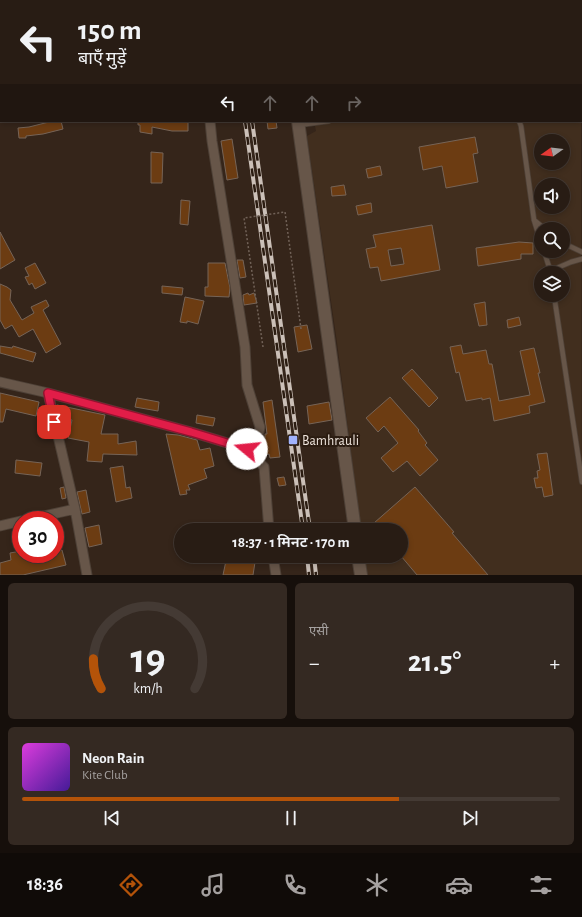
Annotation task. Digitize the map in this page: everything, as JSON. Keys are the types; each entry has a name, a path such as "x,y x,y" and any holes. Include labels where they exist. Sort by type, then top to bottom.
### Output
{"main road":[{"path":"299,123 354,523"},
{"path":"359,563 361,575"}],"street":[{"path":"210,122 245,348 247,385 260,427 254,456"},
{"path":"0,382 48,393 247,449 264,467 268,523"},
{"path":"48,393 75,509 86,575"},
{"path":"64,511 75,509"},
{"path":"0,526 12,523"},
{"path":"274,563 276,575"}],"lane":[{"path":"299,123 314,122"},
{"path":"520,122 522,126 534,220 536,222"},
{"path":"570,246 582,252"},
{"path":"563,266 582,259"},
{"path":"555,302 582,482"}],"path":[{"path":"263,347 244,218 285,212 301,328"}],"shaded area":[{"path":"314,122 581,122 582,575 367,575 365,563 408,563 408,523 360,523 337,342 307,136 316,131"}],"building":[{"path":"49,122 61,122 63,129 26,136 26,138 19,138 18,128"},
{"path":"138,122 188,122 188,131 172,131 152,127 152,134 140,132 140,125 138,125"},
{"path":"267,122 276,122 277,128 268,129"},
{"path":"475,137 478,153 473,154 478,182 446,188 442,166 423,170 419,147"},
{"path":"232,139 238,178 227,180 221,141"},
{"path":"151,152 163,153 162,183 151,183"},
{"path":"380,166 382,175 368,178 366,169"},
{"path":"344,185 346,195 332,196 331,187"},
{"path":"181,200 190,201 188,225 180,224"},
{"path":"371,203 372,212 358,215 356,206"},
{"path":"432,225 440,270 381,281 378,267 370,268 366,249 376,247 373,235","holes":["401,248 404,264 391,266 388,250"]},
{"path":"0,232 15,260 0,269"},
{"path":"519,242 533,243 533,254 521,254 521,259 478,266 476,248"},
{"path":"237,260 243,260 246,277 240,278"},
{"path":"35,263 46,283 35,289 32,283 29,285 25,277 29,276 25,268"},
{"path":"208,263 225,263 230,288 229,297 205,296 205,287 208,287"},
{"path":"0,284 11,290 10,300 22,320 34,313 31,307 46,300 49,306 43,310 61,344 46,353 33,329 19,337 12,325 5,329 0,320"},
{"path":"162,286 183,288 182,295 162,293"},
{"path":"248,293 249,295 254,293 257,303 244,305 243,295"},
{"path":"185,297 204,301 198,324 187,321 187,323 180,322"},
{"path":"485,302 487,325 479,326 474,304"},
{"path":"519,317 521,325 508,328 507,320"},
{"path":"307,325 312,349 298,352 294,327"},
{"path":"461,345 463,354 486,350 489,364 492,364 499,401 530,395 520,351 534,348 545,402 529,406 530,413 494,421 490,398 466,401 459,372 456,373 450,347"},
{"path":"0,346 12,348 13,346 36,353 33,362 0,353"},
{"path":"412,369 438,398 429,407 402,378"},
{"path":"0,393 39,402 36,416 6,409 3,422 0,422"},
{"path":"390,397 419,430 418,431 427,443 425,445 438,460 420,476 407,461 393,472 381,458 398,443 384,426 378,432 366,418"},
{"path":"137,398 159,402 158,411 135,407"},
{"path":"272,400 280,457 270,458 269,454 265,455 264,447 265,434 267,434 263,402"},
{"path":"329,402 332,420 309,424 307,406"},
{"path":"57,405 105,415 101,434 118,434 118,444 136,441 137,455 103,454 102,462 87,461 89,442 68,438 72,420 60,417"},
{"path":"197,415 215,418 213,426 196,423"},
{"path":"166,434 178,435 197,440 200,450 210,448 214,466 204,469 207,478 188,485 190,490 186,490 187,494 180,495"},
{"path":"547,453 553,495 544,497 542,487 536,488 534,478 538,478 537,471 540,470 537,454"},
{"path":"16,460 42,463 40,476 15,473"},
{"path":"123,466 126,488 130,487 132,498 116,502 110,468"},
{"path":"284,477 286,485 279,486 277,478"},
{"path":"64,487 66,498 62,499 60,488"},
{"path":"415,487 454,532 452,533 488,575 417,575 407,563 408,523 374,523"},
{"path":"86,490 90,512 82,514 77,492"},
{"path":"99,525 102,544 89,547 85,528"},
{"path":"10,553 12,553 12,563 64,563 64,558 66,565 23,575 0,575 0,563 11,560"},
{"path":"226,563 255,563 253,575 223,575"}],"railway":[{"path":"245,122 302,523"},
{"path":"252,122 309,523"},
{"path":"308,563 309,575"},
{"path":"315,563 316,575"}],"place":[{"name":"Bamhrauli","path":"293,440"}],"route":[{"path":"54,422 48,393 247,449"}]}
